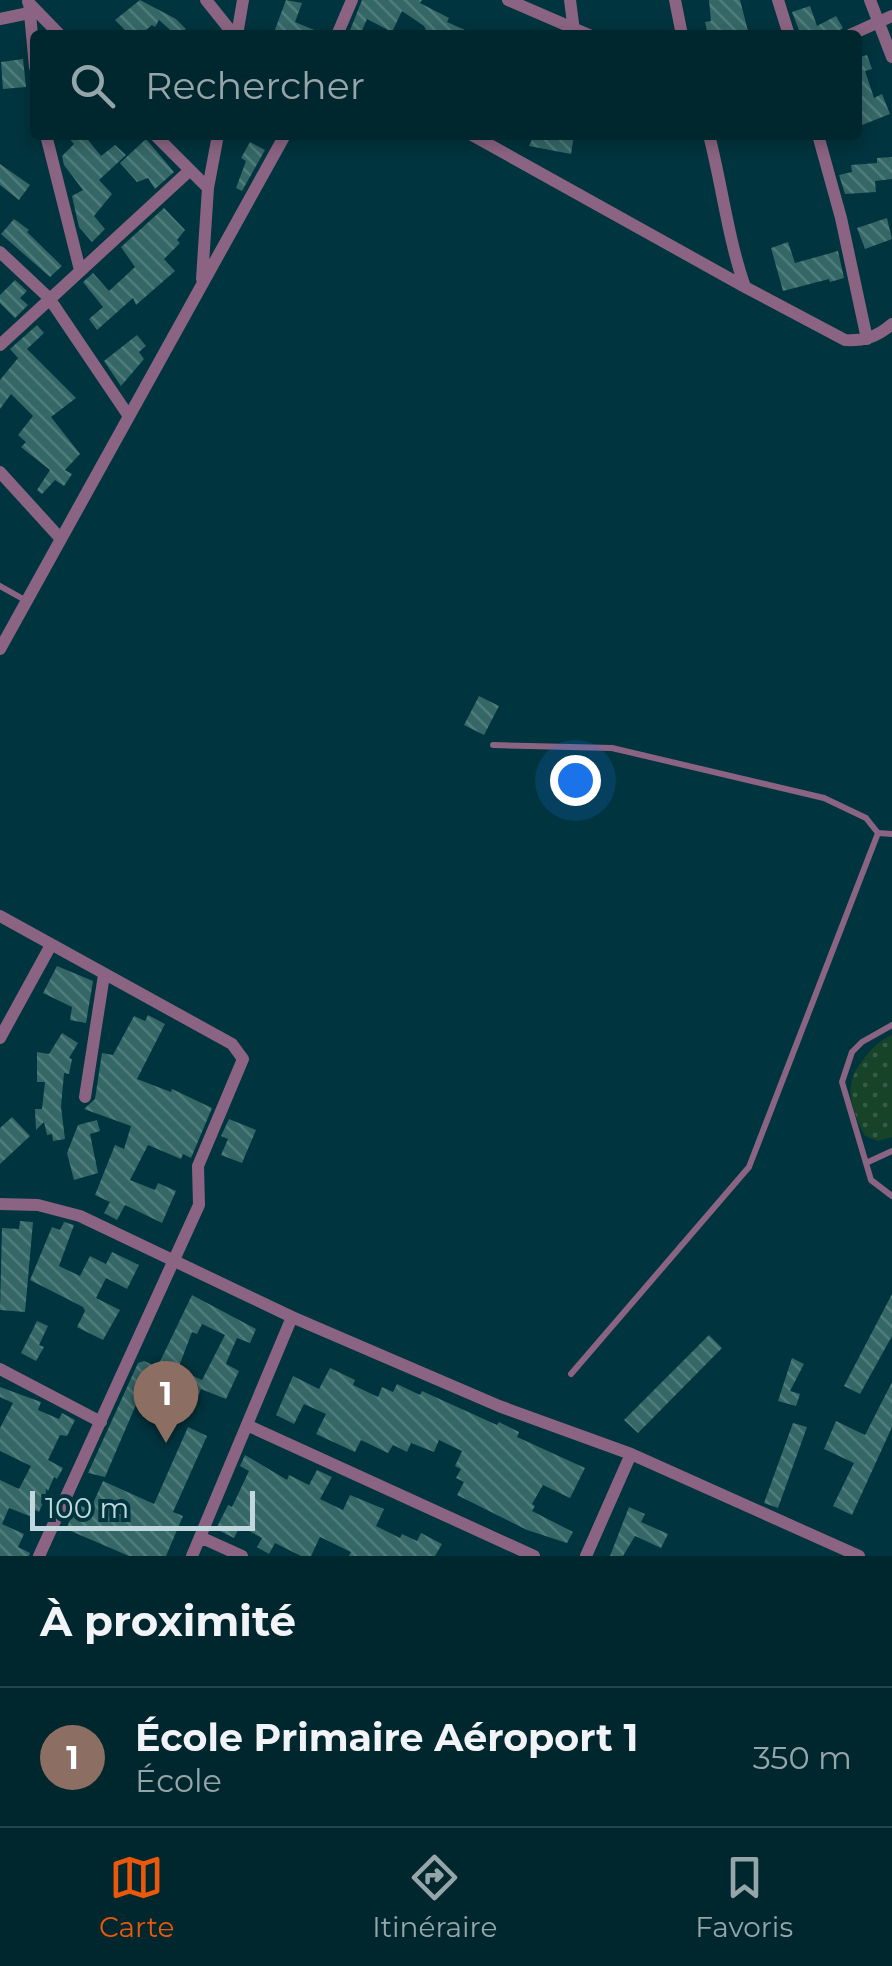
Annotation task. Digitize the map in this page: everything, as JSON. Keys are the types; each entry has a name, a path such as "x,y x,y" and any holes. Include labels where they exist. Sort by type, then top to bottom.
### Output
{"street":[{"path":"206,0 232,30"},
{"path":"237,30 243,0"},
{"path":"339,30 352,0"},
{"path":"508,0 572,30"},
{"path":"570,0 574,30"},
{"path":"675,0 681,30"},
{"path":"778,0 787,30"},
{"path":"870,0 886,18 892,57"},
{"path":"0,19 28,5"},
{"path":"28,5 55,30"},
{"path":"28,5 31,30"},
{"path":"861,30 886,18"},
{"path":"47,140 80,270"},
{"path":"160,140 208,188"},
{"path":"201,286 208,188 217,140"},
{"path":"0,649 282,140"},
{"path":"481,140 844,340 867,339 892,324"},
{"path":"710,140 745,287"},
{"path":"819,140 845,234 867,339"},
{"path":"0,345 189,171"},
{"path":"0,252 49,298 128,415"},
{"path":"0,472 60,538"},
{"path":"0,916 232,1044 243,1059 198,1166 199,1206 39,1556"},
{"path":"0,1038 51,945"},
{"path":"85,1096 104,975"},
{"path":"0,1204 38,1205 80,1216 292,1318 499,1406 631,1454 859,1556"},
{"path":"192,1556 292,1318"},
{"path":"0,1370 101,1422"},
{"path":"249,1426 534,1556"},
{"path":"586,1556 631,1454"},
{"path":"200,1537 242,1556"}],"lane":[{"path":"0,586 26,600"},
{"path":"493,744 612,748 824,798 866,818 878,833 892,834"},
{"path":"570,1374 749,1167 878,833"},
{"path":"892,1024 852,1052 842,1082 871,1180 892,1196"},
{"path":"866,1163 892,1151"}],"green space":[{"path":"892,1035 892,1137 878,1141 865,1136 853,1107 852,1080 865,1057"}],"building":[{"path":"140,0 176,19 186,29 170,30 159,20 155,27 146,30 125,30 115,20"},
{"path":"286,0 302,3 295,22 314,30 275,30"},
{"path":"362,0 422,0 420,3 449,18 447,22 465,30 426,30 402,11 393,30 367,19 362,30 350,30"},
{"path":"709,0 740,0 748,30 707,30 705,22 711,21"},
{"path":"810,6 817,26 836,16 843,28 799,30 792,12"},
{"path":"867,55 872,69 865,71 874,98 882,94 890,114 862,125 862,56"},
{"path":"23,59 26,87 3,89 1,62"},
{"path":"70,140 88,140 101,156 115,145 126,155 99,180 112,194 94,216 105,229 92,242 79,227 72,196 83,190 64,165 62,156 74,144"},
{"path":"147,140 174,172 155,189 148,178 137,182 120,163"},
{"path":"532,140 573,140 571,154 529,146"},
{"path":"250,142 265,150 242,191 236,188 246,161 241,158"},
{"path":"892,157 892,179 875,181 876,192 845,194 839,175 852,172 851,165 877,163 877,158"},
{"path":"0,164 30,185 19,200 0,185"},
{"path":"164,208 185,230 177,240 180,243 164,259 175,271 136,305 133,298 97,330 89,319 103,307 83,282 93,273 109,291 135,267 121,247"},
{"path":"887,218 892,239 865,249 857,228"},
{"path":"14,219 62,266 50,277 1,234"},
{"path":"788,242 795,263 838,251 844,278 783,291 771,248"},
{"path":"15,280 27,291 20,298 28,305 15,318 0,303 0,295"},
{"path":"37,325 44,333 27,349 76,398 51,417 80,454 65,470 72,474 64,486 55,480 42,494 37,490 50,470 21,447 26,442 18,435 33,416 11,394 0,409 0,380 18,358 10,349"},
{"path":"137,335 146,346 139,352 144,359 121,386 104,361"},
{"path":"479,696 499,706 484,735 464,725"},
{"path":"57,966 93,981 86,1023 70,1020 72,1007 43,993"},
{"path":"148,1015 165,1024 137,1079 171,1092 172,1089 212,1108 191,1158 183,1154 181,1159 148,1145 130,1180 155,1190 158,1183 176,1191 162,1223 125,1205 117,1220 104,1213 110,1202 95,1195 115,1145 124,1149 131,1126 84,1109 95,1099 102,1053 113,1055 134,1016 145,1021"},
{"path":"62,1033 78,1043 69,1058 69,1074 64,1073 61,1107 65,1139 53,1141 44,1122 36,1130 35,1109 42,1109 45,1082 37,1082 37,1052 49,1054"},
{"path":"12,1117 30,1136 0,1164 0,1128"},
{"path":"229,1119 256,1130 242,1163 221,1155 228,1139 221,1136"},
{"path":"97,1120 100,1131 90,1134 98,1173 74,1180 67,1153 78,1125"},
{"path":"20,1221 33,1222 25,1312 0,1310 2,1228 19,1229"},
{"path":"64,1222 74,1225 59,1266 80,1276 90,1256 106,1264 112,1252 139,1265 127,1289 106,1278 96,1298 120,1310 103,1340 77,1327 85,1311 83,1307 30,1280 52,1227 60,1230"},
{"path":"892,1294 892,1336 860,1394 844,1386"},
{"path":"192,1295 256,1329 250,1343 237,1338 227,1361 239,1371 226,1399 201,1389 199,1394 154,1374","holes":["202,1324 225,1335 202,1380 178,1369 192,1332 197,1334"]},
{"path":"37,1321 48,1326 39,1345 44,1347 36,1361 21,1353"},
{"path":"709,1335 722,1348 638,1433 624,1420"},
{"path":"792,1358 804,1364 790,1391 800,1394 796,1406 778,1401"},
{"path":"138,1363 153,1365 105,1477 88,1473"},
{"path":"330,1368 378,1397 382,1387 393,1392 397,1384 420,1395 422,1391 497,1425 499,1422 519,1432 517,1437 585,1468 570,1498 543,1485 532,1504 532,1511 573,1532 567,1543 527,1530 457,1495 464,1482 456,1478 461,1469 455,1466 462,1451 439,1440 434,1452 411,1443 407,1452 393,1445 388,1453 361,1440 355,1452 316,1434 326,1414 304,1404 294,1424 276,1415 293,1376 319,1389"},
{"path":"892,1382 892,1427 852,1515 833,1506 854,1463 824,1449 836,1421 865,1435"},
{"path":"0,1387 41,1402 38,1410 59,1419 62,1413 75,1420 67,1436 60,1435 48,1460 63,1468 57,1479 54,1477 39,1512 35,1510 32,1517 9,1508 2,1524 24,1534 18,1547 29,1556 0,1556 0,1480 19,1489 31,1466 0,1451 0,1428 13,1403 0,1397"},
{"path":"793,1423 807,1427 778,1508 764,1503"},
{"path":"188,1427 207,1436 173,1512 183,1516 166,1556 129,1556 66,1529 77,1504 90,1510 103,1481 154,1504"},
{"path":"245,1455 287,1480 289,1475 309,1485 317,1470 332,1477 320,1499 343,1510 350,1495 384,1509 376,1526 400,1538 402,1534 417,1541 421,1533 442,1544 435,1556 349,1556 351,1552 320,1537 311,1556 301,1556 275,1543 269,1554 257,1547 262,1538 240,1526 234,1538 216,1529 228,1505 232,1507 249,1471 240,1466"},
{"path":"629,1507 645,1514 641,1522 668,1534 661,1548 635,1536 623,1556 610,1556"}],"place":[{"name":"École Primaire Aéroport 1","path":"166,1443"}]}
